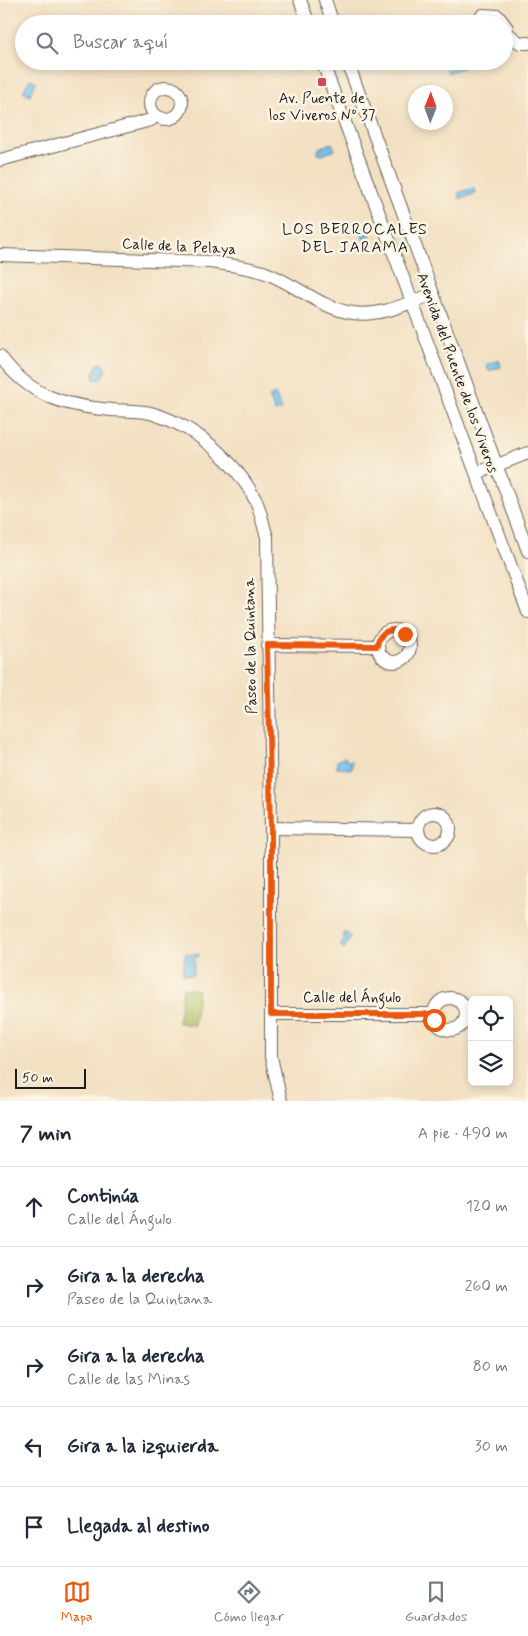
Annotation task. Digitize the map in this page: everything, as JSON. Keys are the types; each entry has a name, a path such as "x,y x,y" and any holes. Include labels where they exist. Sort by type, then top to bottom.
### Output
{"street":[{"path":"300,0 306,15"},
{"path":"325,0 330,15"},
{"path":"483,15 495,15"},
{"path":"513,39 528,43"},
{"name":"Avenida del Puente de los Viveros","path":"325,70 414,301 528,612"},
{"name":"Avenida del Puente de los Viveros","path":"351,70 528,551"},
{"path":"334,92 356,84"},
{"path":"0,160 151,120 155,115"},
{"name":"Calle de la Pelaya","path":"0,256 210,262 239,266 267,274 334,307 352,313 384,312 433,294"},
{"name":"Paseo de la Quintana","path":"0,356 10,370 30,387 57,401 95,408 152,413 181,426 214,448 237,471 256,502 267,537 271,828 271,1058 281,1101"},
{"path":"477,473 528,453"},
{"path":"267,645 377,646"},
{"path":"271,828 418,830"},
{"name":"Calle del Ángulo","path":"271,1014 433,1014"}],"green space":[{"path":"183,988 198,990 194,1025 178,1023"}],"water":[{"path":"30,79 36,82 30,95 23,91"},
{"path":"332,143 335,150 322,155 318,153 319,148"},
{"path":"473,188 476,193 460,199 458,193"},
{"path":"367,226 371,239 367,242 364,241 360,229"},
{"path":"499,360 501,367 489,371 486,365"},
{"path":"101,363 105,366 105,373 100,379 95,380 93,375 97,365"},
{"path":"275,394 282,410 275,412 269,397"},
{"path":"345,757 347,761 352,761 352,769 337,768 337,761"},
{"path":"345,932 351,937 344,949 340,945 345,939 343,934"},
{"path":"185,953 199,954 198,957 195,957 193,975 183,974"}],"place":[{"name":"Av. Puente de los Viveros Nº 37","path":"322,82"}],"district":[{"name":"LOS BERROCALES DEL JARAMA","path":"355,238"}],"route":[{"path":"405,634 395,629 384,632 380,636 377,646 267,645 271,828 271,1014 433,1014 434,1020"}]}
